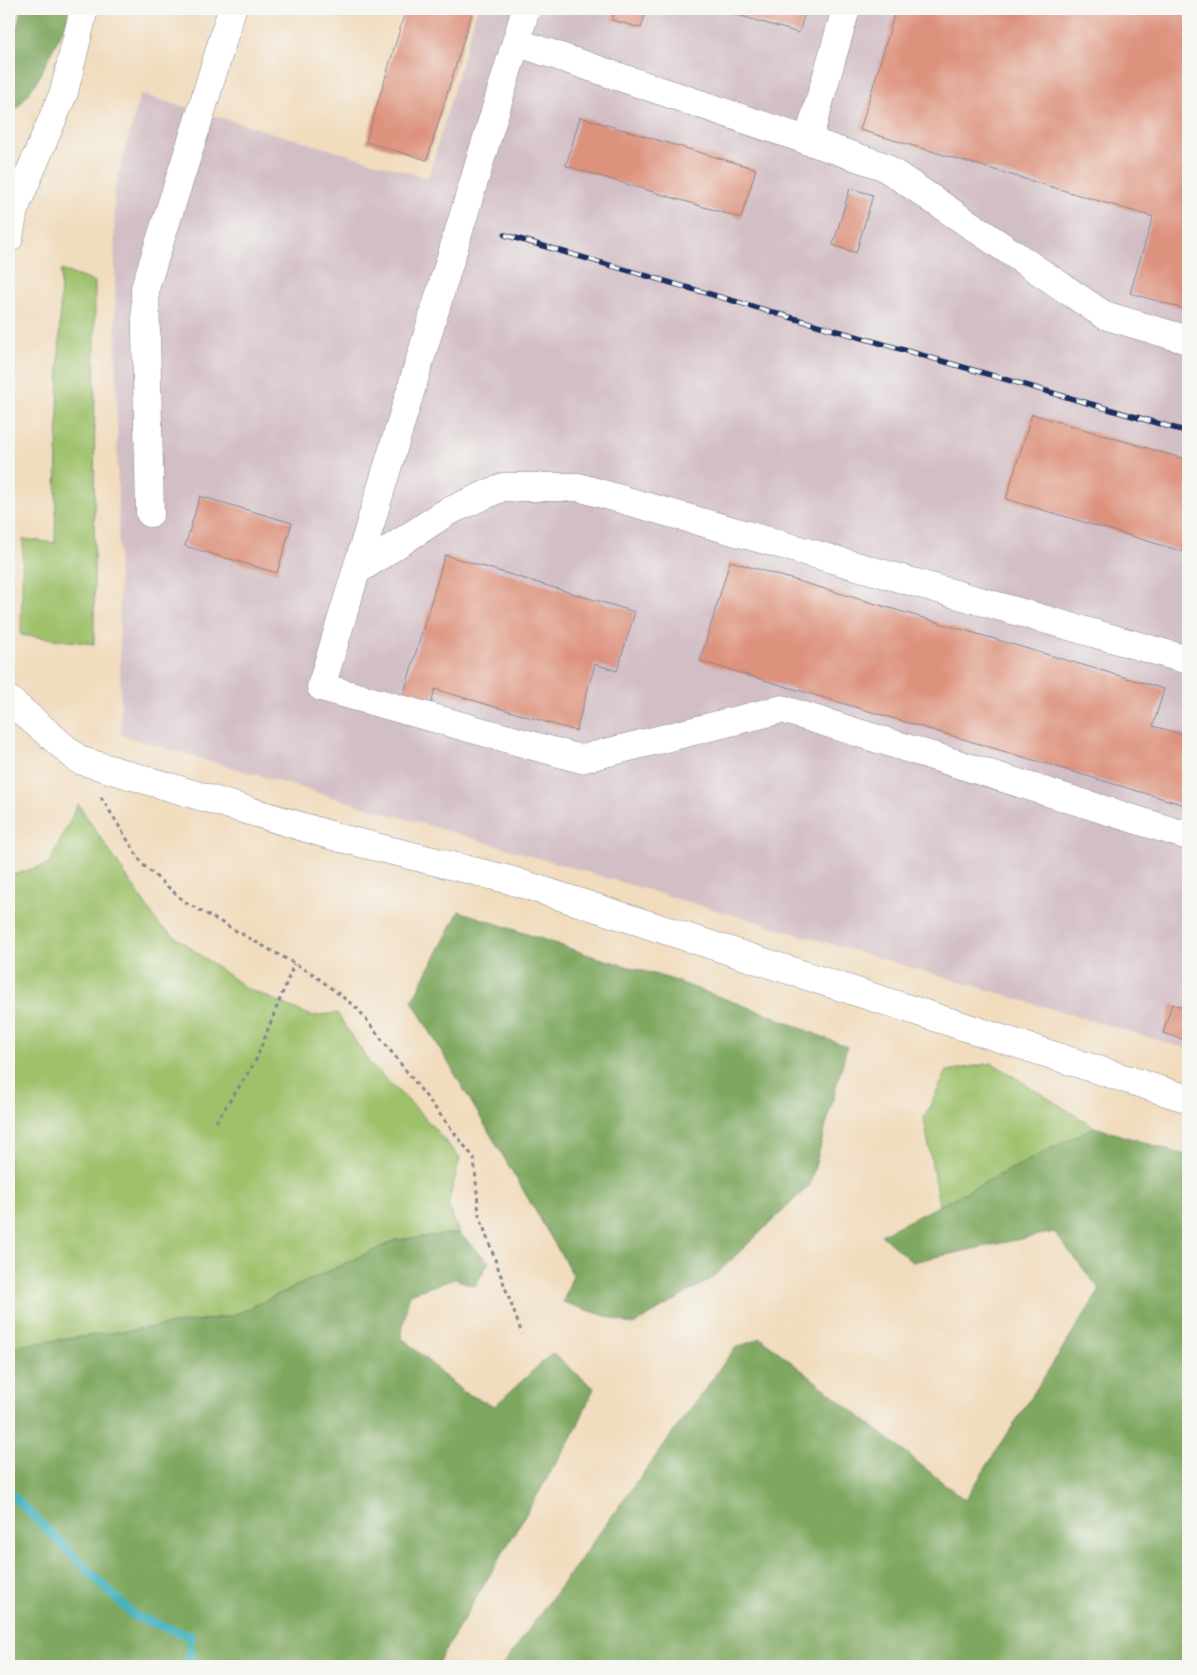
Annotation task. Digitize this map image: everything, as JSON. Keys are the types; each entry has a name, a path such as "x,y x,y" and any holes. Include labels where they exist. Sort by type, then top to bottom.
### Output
{"lane":[{"path":"9,238 14,210 64,92 84,9"},
{"path":"150,513 145,288 232,9"},
{"path":"526,9 358,570 321,687 581,760 782,709 1188,836"},
{"path":"808,141 846,9"},
{"path":"516,42 883,166 1104,315 1188,340"},
{"path":"358,570 447,512 502,487 578,487 1188,660"},
{"path":"9,700 79,760 340,838 510,880 1188,1098"}],"path":[{"path":"79,760 143,866 185,902 312,974 358,1010 474,1158 479,1215 522,1334"},
{"path":"216,1122 255,1062 294,964"}],"shaded area":[{"path":"477,9 1188,9 1188,1049 121,735 114,192 140,94 428,178"}],"green space":[{"path":"21,9 73,9 36,83 9,119 9,46 14,42"},
{"path":"61,270 95,282 94,644 21,635 23,539 55,543"},
{"path":"78,804 159,925 246,988 312,1016 337,1013 371,1065 418,1110 460,1158 448,1204 459,1233 396,1240 232,1316 9,1347 9,876 49,864"},
{"path":"459,911 592,956 667,978 767,1014 847,1047 810,1185 711,1279 633,1325 563,1302 573,1275 412,1001"},
{"path":"992,1063 1094,1127 939,1206 924,1118 947,1071"},
{"path":"1094,1127 1188,1156 1188,1666 502,1666 735,1348 761,1338 965,1500 1100,1290 1054,1232 912,1262 881,1235"},
{"path":"459,1233 489,1262 475,1286 455,1279 409,1294 401,1337 463,1392 495,1406 552,1353 594,1388 575,1431 436,1666 9,1666 9,1347 232,1316 396,1240"}],"building":[{"path":"406,9 473,9 427,160 366,142"},
{"path":"615,9 647,9 641,28 612,20"},
{"path":"717,9 806,9 799,33"},
{"path":"896,9 1188,9 1188,310 1130,293 1153,217 860,130"},
{"path":"580,117 756,169 741,218 566,166"},
{"path":"850,188 873,195 856,253 833,245"},
{"path":"1032,414 1188,460 1188,553 1006,499"},
{"path":"200,496 292,523 277,573 185,546"},
{"path":"445,555 635,612 617,671 595,664 576,731 435,689 431,705 403,696"},
{"path":"730,561 1164,689 1153,726 1188,736 1188,806 700,661"},
{"path":"1172,1004 1188,1009 1188,1041 1163,1033"}],"waterway":[{"path":"9,1492 134,1616 190,1636 190,1666"}],"railway":[{"path":"505,235 1188,432"}]}
